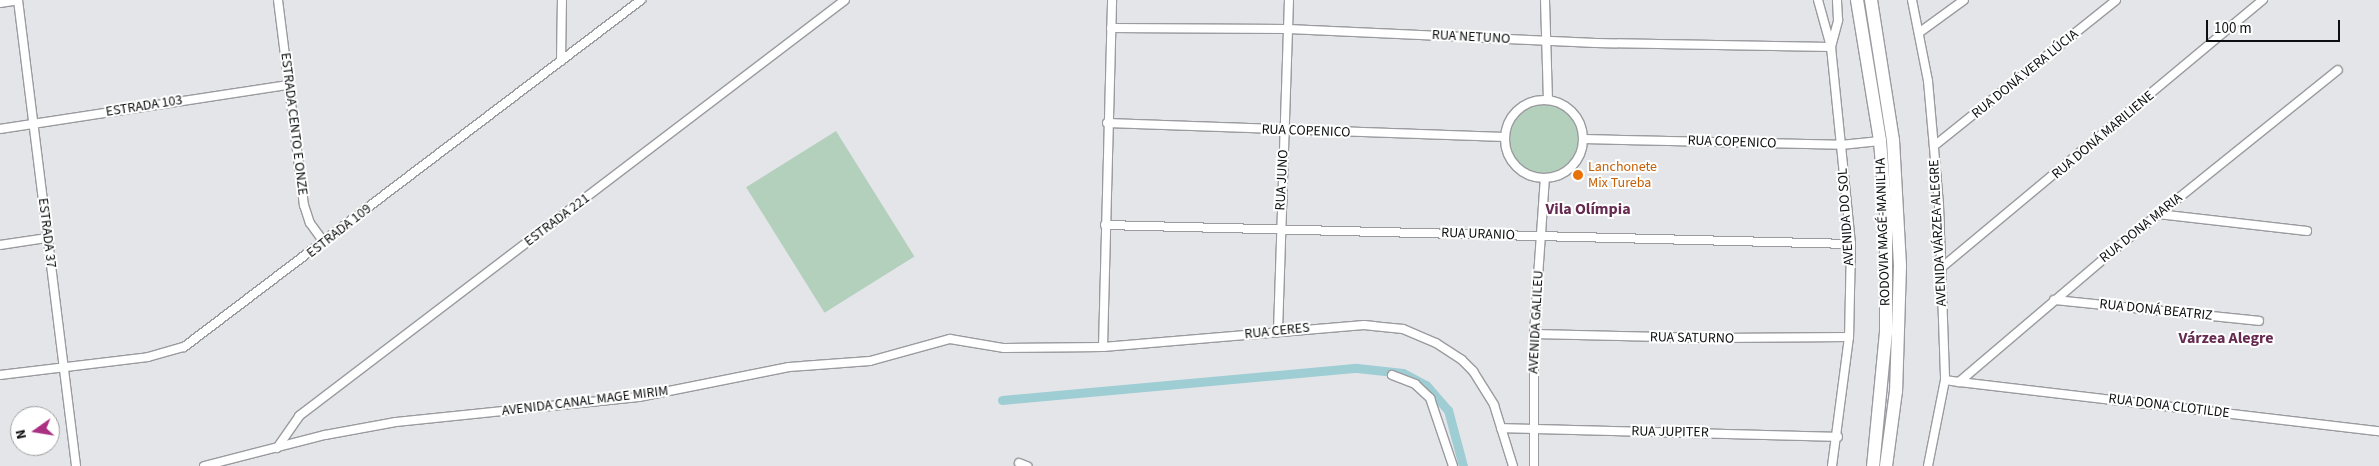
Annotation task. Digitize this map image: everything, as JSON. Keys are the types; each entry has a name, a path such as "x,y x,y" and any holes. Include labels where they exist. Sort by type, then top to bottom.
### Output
{"highway":[{"name":"RODOVIA MAGÉ-MANILHA","path":"1857,0 1880,141 1886,214 1886,332 1873,466"},
{"name":"RODOVIA MAGÉ-MANILHA","path":"1871,0 1893,140 1900,258 1898,352 1886,466"}],"street":[{"path":"0,2 18,0"},
{"name":"ESTRADA 37","path":"18,0 76,466"},
{"name":"ESTRADA CENTO E ONZE","path":"278,0 304,205 310,223 324,242"},
{"path":"561,60 562,0"},
{"name":"ESTRADA 109","path":"0,376 64,366 159,355 184,347 641,0"},
{"name":"ESTRADA 221","path":"277,448 298,416 845,0"},
{"path":"1103,347 1107,123 1112,0"},
{"name":"RUA JUNO","path":"1278,331 1279,230 1289,0"},
{"path":"1545,0 1544,41 1548,99"},
{"name":"AVENIDA DO SOL","path":"1818,0 1831,47 1851,244 1849,336 1838,437 1832,466"},
{"path":"1831,47 1838,20 1837,0"},
{"name":"AVENIDA VÁRZEA ALEGRE","path":"1912,0 1920,32 1934,146 1945,380 1928,466"},
{"path":"1920,32 1964,0"},
{"name":"RUA DONÁ VERA LÚCIA","path":"1934,146 2116,0"},
{"name":"RUA DONÁ MARILIENE","path":"1941,268 2263,0"},
{"name":"RUA NETUNO","path":"1111,28 1288,29 1544,41 1831,47"},
{"name":"RUA DONA MARIA","path":"1959,382 2158,214 2338,70"},
{"name":"ESTRADA 103","path":"0,129 288,85"},
{"path":"1548,99 1573,112 1584,138 1581,154 1572,166 1560,175 1545,178 1531,176 1518,168 1512,159 1505,137 1507,126 1516,111 1530,102 1548,99"},
{"name":"RUA COPENICO","path":"1107,123 1284,131 1505,137"},
{"name":"RUA COPENICO","path":"1584,138 1841,145 1880,141"},
{"name":"AVENIDA GALILEU","path":"1534,466 1532,429 1534,334 1545,178"},
{"path":"2158,214 2307,231"},
{"name":"RUA URANIO","path":"1105,225 1851,244"},
{"path":"0,245 47,238"},
{"name":"RUA DONÁ BEATRIZ","path":"2054,300 2259,321"},
{"name":"RUA CERES","path":"966,340 1004,348 1103,347 1278,331 1383,326 1422,337 1462,360 1473,371 1494,405 1513,466"},
{"name":"RUA SATURNO","path":"1534,334 1716,338 1849,336"},
{"name":"AVENIDA CANAL MAGE MIRIM","path":"204,466 325,435 396,422 639,397 789,367 870,361 950,339 966,340"},
{"path":"1392,375 1415,384 1430,398 1453,466"},
{"path":"1945,380 1959,382"},
{"name":"RUA DONA CLOTILDE","path":"1959,382 2379,431"},
{"name":"RUA JUPITER","path":"1501,428 1838,437"},
{"path":"1019,463 1028,466"}],"green space":[{"path":"1544,105 1557,108 1568,115 1575,126 1578,139 1575,152 1568,163 1557,170 1544,173 1531,170 1520,163 1513,152 1510,139 1513,126 1520,115 1531,108"},
{"path":"836,131 914,257 825,313 746,187"}],"waterway":[{"path":"1002,400 1357,368 1403,373 1426,385 1448,410 1463,466"}],"place":[{"name":"Lanchonete Mix Tureba","path":"1578,175"}],"district":[{"name":"Vila Olímpia","path":"1588,209"},
{"name":"Várzea Alegre","path":"2226,338"}]}
